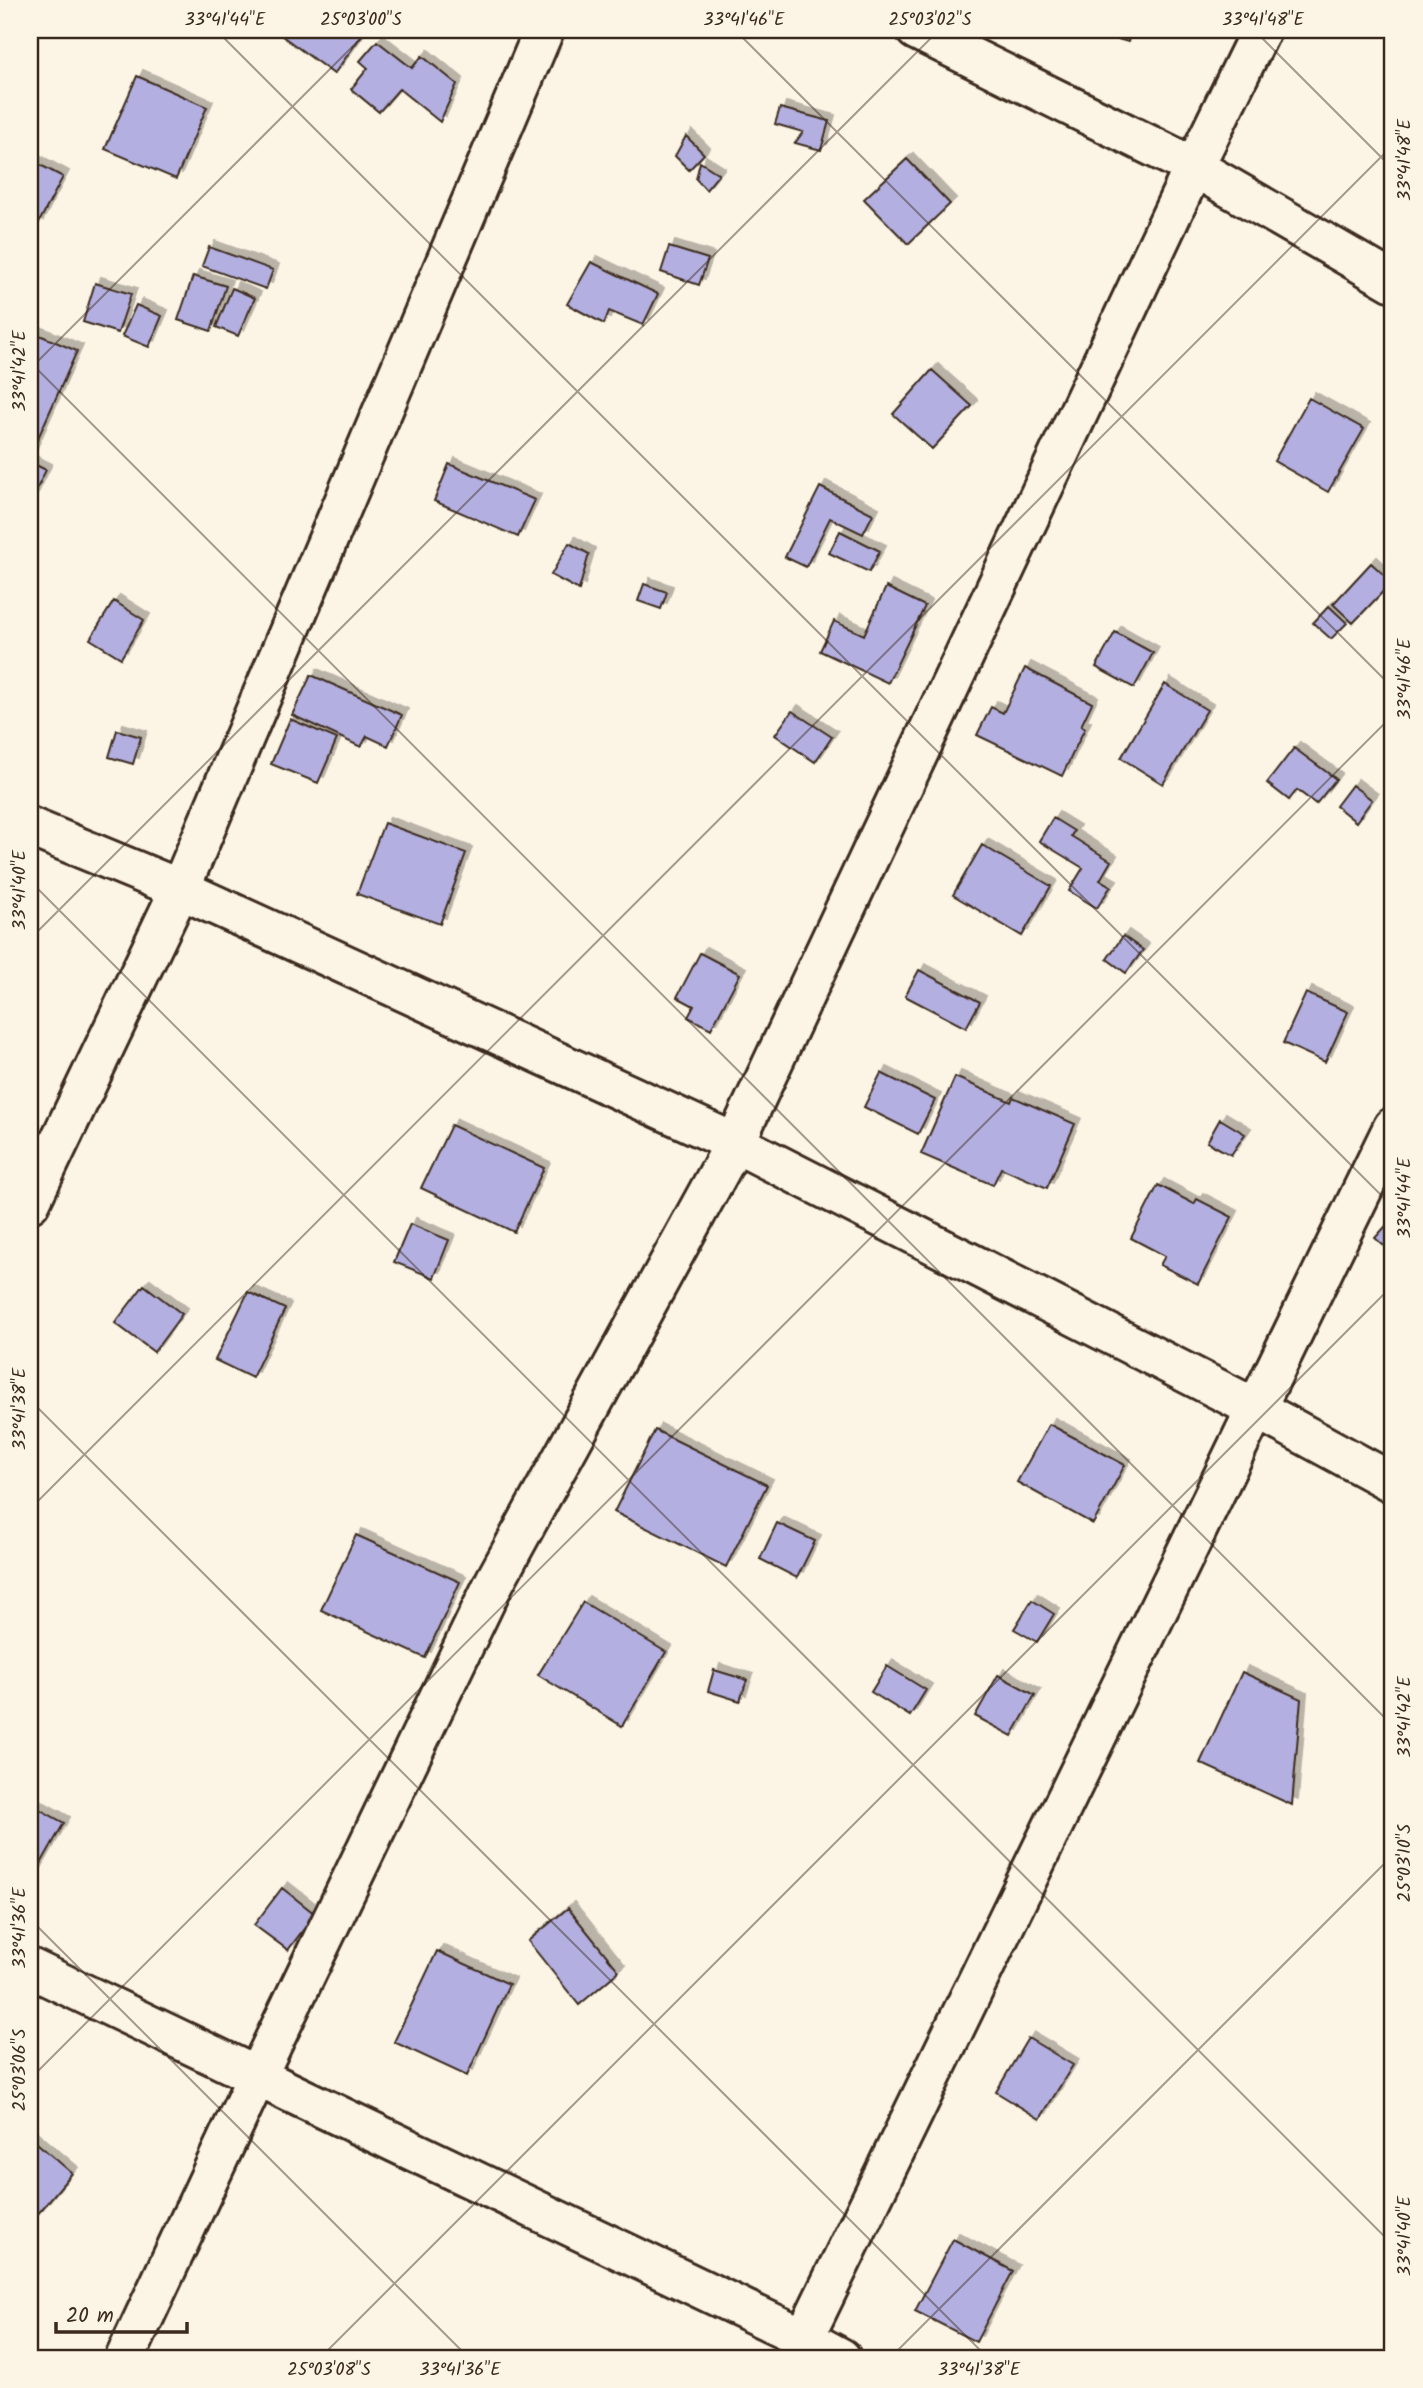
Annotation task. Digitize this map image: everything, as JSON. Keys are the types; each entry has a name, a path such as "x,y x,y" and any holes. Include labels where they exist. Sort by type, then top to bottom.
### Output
{"street":[{"path":"30,1203 180,890 544,30"},
{"path":"916,30 1194,167 1393,282"},
{"path":"125,2358 495,1581 735,1143 1261,30"},
{"path":"30,827 180,890 735,1143 1255,1408 1393,1483"},
{"path":"804,2338 1393,1128"},
{"path":"30,1968 841,2358"}],"building":[{"path":"274,30 356,30 362,35 334,74"},
{"path":"1102,30 1131,30 1128,42 1101,34"},
{"path":"377,41 412,68 422,56 457,84 440,122 399,89 379,112 351,89 368,68 360,61"},
{"path":"137,76 207,107 176,179 105,149"},
{"path":"780,108 829,121 821,150 795,143 803,132 775,124"},
{"path":"686,136 704,154 689,170 675,156"},
{"path":"907,159 950,204 908,244 864,199"},
{"path":"31,160 63,177 37,226 30,222"},
{"path":"700,162 719,174 706,190 696,179"},
{"path":"209,247 273,270 266,289 202,266"},
{"path":"669,247 708,259 699,285 661,272"},
{"path":"591,262 658,294 643,325 609,311 604,324 567,304"},
{"path":"193,276 226,286 211,331 178,320"},
{"path":"95,283 131,294 118,333 83,322"},
{"path":"232,288 255,298 238,336 216,327"},
{"path":"136,305 162,316 149,347 122,336"},
{"path":"30,331 77,351 30,456"},
{"path":"932,370 972,406 932,449 893,414"},
{"path":"1309,398 1364,429 1328,492 1274,461"},
{"path":"30,462 46,470 30,503"},
{"path":"449,464 535,500 518,537 434,501"},
{"path":"820,487 873,514 863,534 830,518 806,567 785,557"},
{"path":"840,531 880,551 869,572 829,553"},
{"path":"569,543 589,554 579,590 551,575"},
{"path":"1371,563 1392,582 1353,623 1333,604"},
{"path":"644,584 667,592 661,609 638,601"},
{"path":"886,587 925,606 888,683 820,651 834,621 864,635"},
{"path":"114,601 144,620 121,658 90,639"},
{"path":"1329,606 1347,623 1331,639 1313,623"},
{"path":"1115,632 1153,653 1134,688 1096,667"},
{"path":"1025,668 1092,703 1081,726 1085,728 1062,776 977,735 991,707 1003,713"},
{"path":"311,675 402,715 388,746 367,736 361,747 292,715"},
{"path":"1165,684 1207,710 1163,784 1121,758"},
{"path":"792,711 832,737 815,762 775,735"},
{"path":"290,719 337,739 318,783 271,764"},
{"path":"117,730 141,737 133,764 109,757"},
{"path":"1294,748 1336,779 1316,804 1297,790 1289,800 1267,783"},
{"path":"1352,785 1372,800 1356,822 1336,806"},
{"path":"1053,818 1074,831 1071,836 1111,861 1100,880 1111,886 1097,908 1069,891 1083,868 1039,841"},
{"path":"384,823 466,853 440,924 357,894"},
{"path":"982,845 1051,886 1022,936 953,895"},
{"path":"1123,936 1143,950 1126,973 1107,959"},
{"path":"700,953 740,974 711,1029 688,1017 694,1006 677,997"},
{"path":"919,970 980,1002 966,1028 905,996"},
{"path":"1306,993 1348,1012 1325,1062 1283,1043"},
{"path":"881,1073 935,1100 918,1134 864,1107"},
{"path":"955,1077 1011,1102 1013,1097 1075,1124 1047,1188 1001,1168 993,1185 921,1154"},
{"path":"1220,1119 1245,1134 1231,1155 1207,1142"},
{"path":"451,1125 544,1168 514,1232 421,1188"},
{"path":"1158,1185 1194,1204 1197,1199 1232,1217 1198,1284 1160,1265 1165,1256 1131,1238"},
{"path":"1393,1218 1393,1254 1375,1238"},
{"path":"410,1224 449,1240 434,1278 394,1262"},
{"path":"144,1285 182,1314 154,1352 115,1323"},
{"path":"248,1292 285,1309 252,1378 215,1360"},
{"path":"1049,1424 1125,1465 1093,1524 1017,1482"},
{"path":"655,1430 767,1485 726,1567 614,1512"},
{"path":"777,1523 815,1541 797,1578 760,1559"},
{"path":"356,1535 460,1582 425,1658 321,1610"},
{"path":"1032,1600 1054,1614 1037,1642 1014,1629"},
{"path":"583,1602 666,1652 622,1726 538,1675"},
{"path":"887,1666 926,1690 910,1716 871,1692"},
{"path":"714,1670 747,1680 740,1701 708,1691"},
{"path":"1242,1672 1301,1699 1292,1805 1200,1763"},
{"path":"998,1675 1035,1695 1012,1736 975,1716"},
{"path":"30,1804 64,1823 35,1874 30,1871"},
{"path":"282,1888 315,1914 288,1950 254,1925"},
{"path":"568,1908 619,1971 579,2005 528,1941"},
{"path":"437,1951 509,1984 467,2076 394,2042"},
{"path":"1028,2038 1073,2065 1040,2119 996,2092"},
{"path":"31,2138 72,2173 37,2215 30,2209"},
{"path":"953,2239 1013,2271 976,2342 915,2311"}]}
